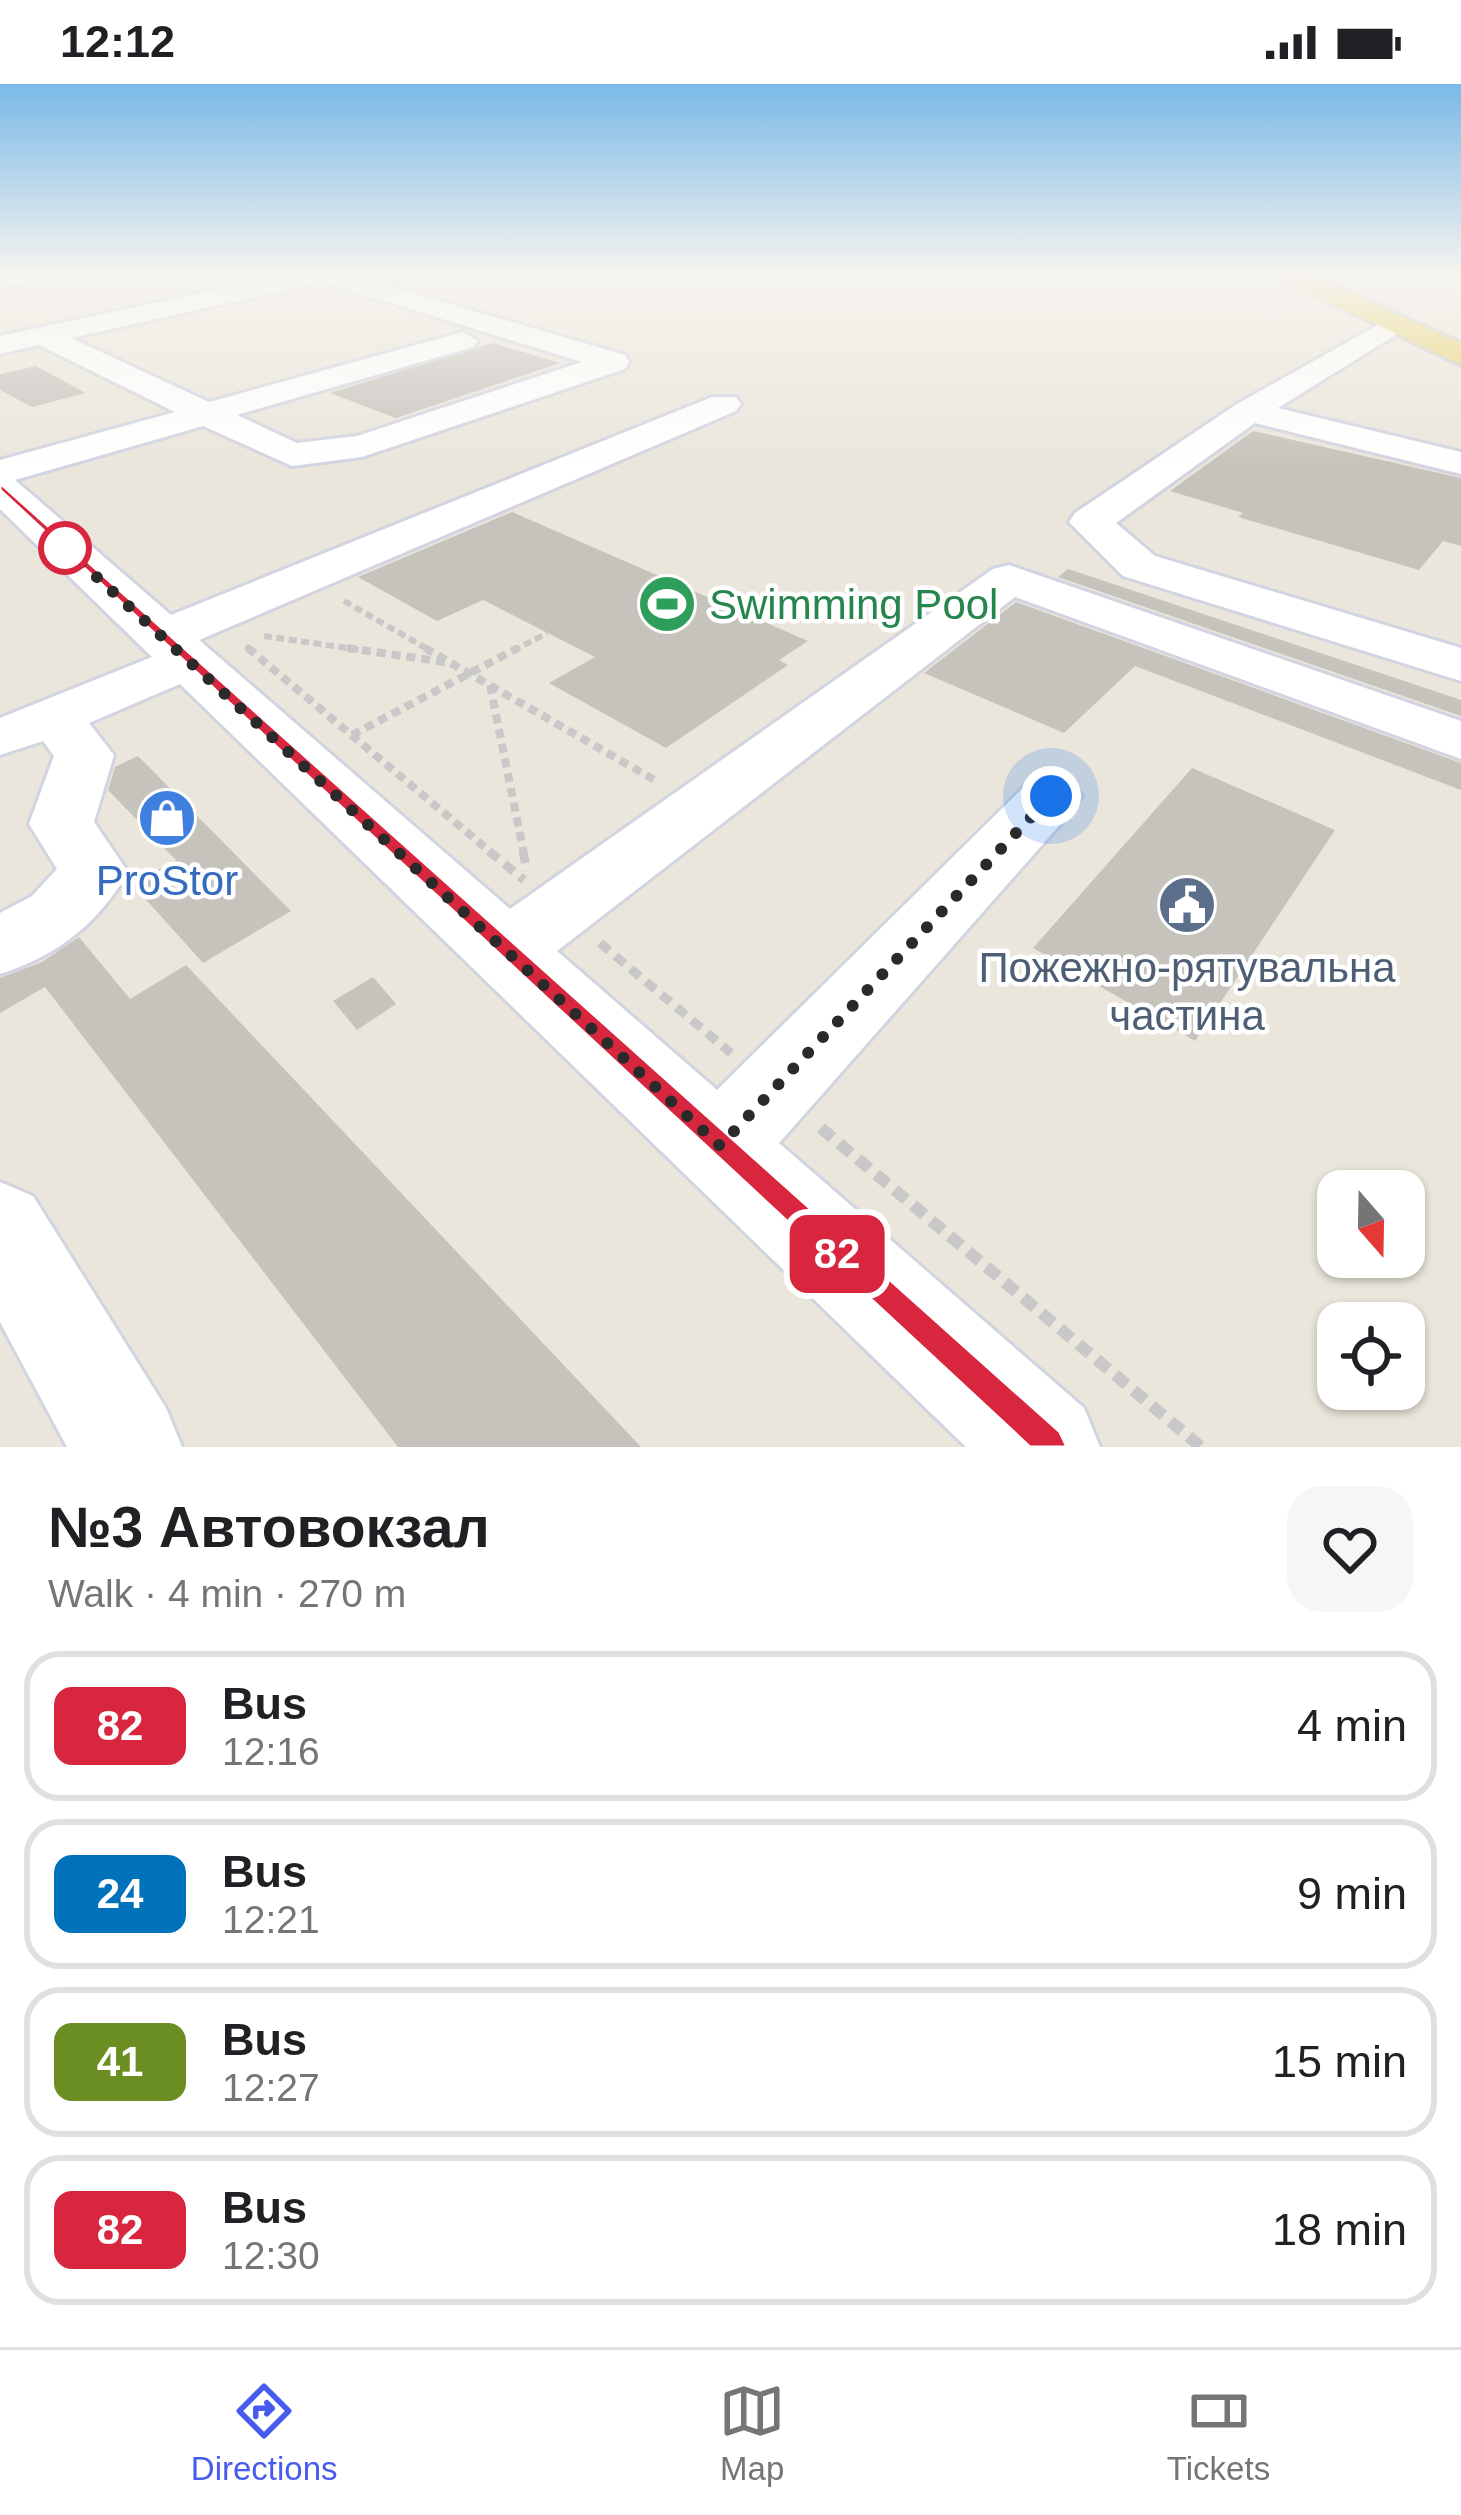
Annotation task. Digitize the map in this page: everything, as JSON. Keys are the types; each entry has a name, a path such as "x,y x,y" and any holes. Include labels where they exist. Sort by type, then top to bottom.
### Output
{"main road":[{"path":"1419,337 1461,355"}],"street":[{"path":"0,345 40,337"},
{"path":"44,337 292,455 362,446 614,362 524,337"},
{"path":"1373,337 1250,411 1090,522 1139,566 1461,665"},
{"path":"0,472 463,341"},
{"path":"27,728 200,644 305,578 724,404"},
{"path":"1250,411 1461,463"},
{"path":"0,487 200,644 518,917 720,1146 1045,1447"},
{"path":"518,917 701,807 1010,579 1461,741"},
{"path":"0,946 57,915 94,872 61,824 84,755 27,728"},
{"path":"720,1146 1051,796"},
{"path":"7,1256 127,1447"}],"path":[{"path":"305,578 701,807"},
{"path":"352,735 547,633"},
{"path":"200,644 452,663"},
{"path":"490,685 518,917"}],"building":[{"path":"493,343 560,363 396,418 330,393"},
{"path":"36,366 86,393 32,407 0,390 0,374"},
{"path":"1253,431 1461,478 1461,546 1443,541 1419,570 1238,517 1243,513 1170,491"},
{"path":"512,512 808,641 779,660 788,665 666,748 549,683 595,657 483,600 437,621 358,577"},
{"path":"1068,569 1461,700 1461,716 1058,577"},
{"path":"1016,602 1461,763 1461,790 1135,666 1064,733 924,673"},
{"name":"ProStor","path":"138,756 291,911 203,963 132,884 176,860 108,790 115,767"},
{"path":"1192,768 1335,830 1195,1041 1033,948"},
{"path":"79,937 130,999 186,965 641,1447 398,1447 45,987 0,1013 0,978 42,962"},
{"path":"373,977 396,1004 357,1030 333,1001"}],"bus line":[{"name":"82","path":"0,487 1045,1447"}],"place":[{"name":"Swimming Pool","path":"667,604"},
{"name":"ProStor","path":"167,818"},
{"name":"Пожежно-рятувальна частина","path":"1187,905"}],"route":[{"path":"65,548 720,1146 1051,796"}]}
